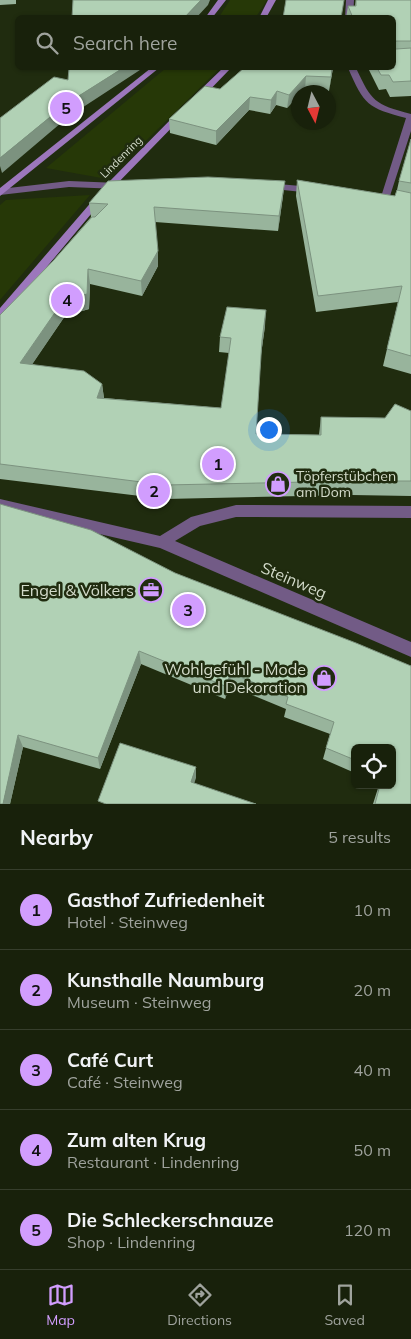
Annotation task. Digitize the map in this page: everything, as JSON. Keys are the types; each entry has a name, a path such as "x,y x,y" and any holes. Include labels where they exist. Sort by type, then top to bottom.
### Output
{"main road":[{"path":"210,15 222,0"},
{"path":"264,15 272,0"},
{"path":"0,193 152,70"},
{"path":"192,102 225,70"},
{"name":"Lindenring","path":"0,315 109,186 185,110"}],"street":[{"path":"349,15 350,0"},
{"path":"353,70 365,98 376,106 411,117 385,200"},
{"path":"0,193 69,184 133,186"},
{"path":"255,186 320,190"},
{"name":"Steinweg","path":"0,505 162,542 411,650"},
{"path":"162,542 196,521 236,511 411,512"}],"green space":[{"path":"230,0 267,0 257,15 220,15"},
{"path":"164,70 218,70 107,179 46,168"},
{"path":"90,195 0,300 0,205 6,200"}],"building":[{"path":"73,0 201,0 187,15 72,15"},
{"path":"286,0 344,0 342,15 284,15"},
{"path":"356,0 411,0 411,41 396,41 396,15 352,15 348,6 356,6"},
{"path":"411,48 411,81 393,82 389,75 381,75 378,70 396,70 396,49"},
{"path":"69,70 120,70 66,104 0,158 0,118 54,77 68,80"},
{"path":"242,70 332,70 331,77 306,76 298,85 291,85 291,93 289,95 277,91 271,100 250,97 216,131 169,119 205,86 220,89"},
{"path":"411,139 411,183 399,181"},
{"path":"208,177 285,181 279,216 154,207 158,251 141,281 88,269 87,294 63,301 20,363 84,371 102,384 97,398 221,408 231,338 220,337 227,307 266,310 262,340 256,434 321,435 321,417 385,418 395,404 411,411 411,481 165,485 0,464 0,315 53,261 92,217 95,217 108,204 89,203 108,181"},
{"path":"297,180 395,196 397,190 411,193 411,356 387,349 402,286 318,296"},
{"path":"0,504 91,530 175,573 411,666 411,804 375,804 379,789 396,789 396,744 351,744 351,758 326,748 334,722 286,704 288,697 231,673 225,686 139,651 98,758 18,735 3,804 0,804"},
{"path":"120,743 196,767 191,782 256,804 106,804 98,801"}],"place":[{"name":"Die Schleckerschnauze","path":"66,108"},
{"name":"Zum alten Krug","path":"67,300"},
{"name":"Gasthof Zufriedenheit","path":"218,464"},
{"name":"Töpferstübchen am Dom","path":"278,484"},
{"name":"Kunsthalle Naumburg","path":"154,491"},
{"name":"Engel & Völkers","path":"151,590"},
{"name":"Café Curt","path":"188,610"},
{"name":"Wohlgefühl - Mode und Dekoration","path":"324,678"}]}
